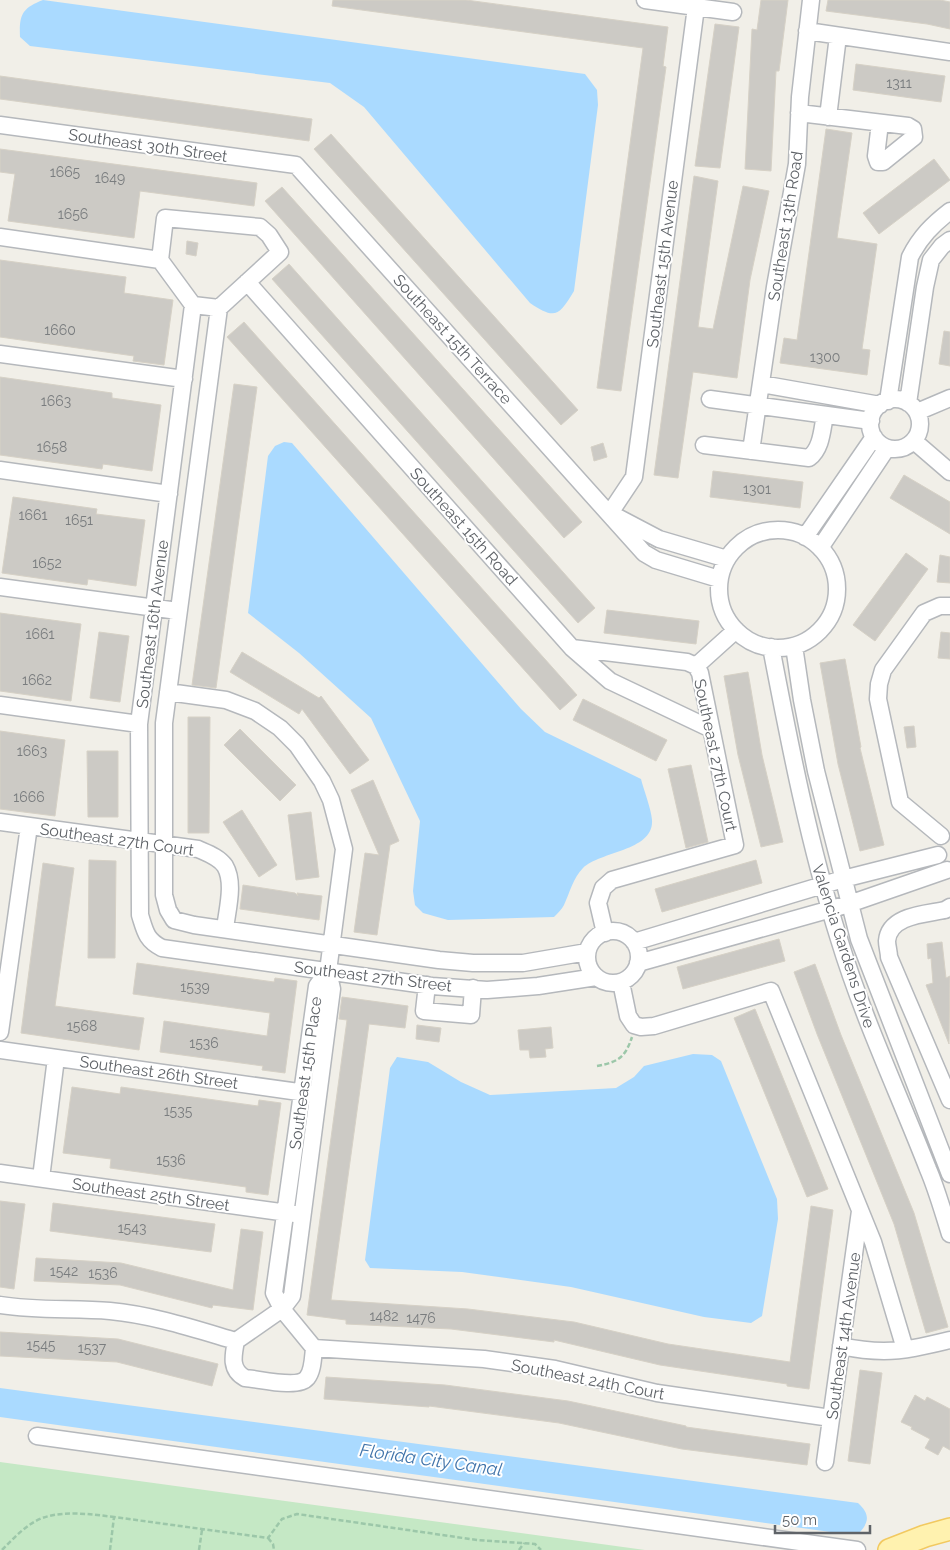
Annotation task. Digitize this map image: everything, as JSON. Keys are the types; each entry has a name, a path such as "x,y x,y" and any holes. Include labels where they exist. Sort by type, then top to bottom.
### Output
{"main road":[{"path":"889,1550 925,1536 950,1529"}],"street":[{"path":"645,0 733,12"},
{"name":"Southeast 13th Road","path":"751,451 775,288 797,164 799,113 811,0"},
{"name":"Southeast 15th Avenue","path":"610,513 634,477 696,7"},
{"path":"807,31 950,52"},
{"path":"828,117 838,36"},
{"path":"799,113 880,123"},
{"name":"Southeast 30th Street","path":"0,125 296,165"},
{"name":"Southeast 15th Terrace","path":"296,165 644,553 656,560 720,580"},
{"path":"884,403 910,256 918,240 932,225 950,211"},
{"path":"165,218 260,227 269,235 280,252 219,308 193,305 160,260 165,218"},
{"path":"0,237 160,260"},
{"path":"950,240 942,246 931,260 925,287 912,407 920,427 918,434 914,441 902,448 888,448 880,444 874,437 871,421 875,409 884,403 894,400 912,407 950,398"},
{"name":"Southeast 15th Road","path":"247,282 572,648 610,681 711,729"},
{"name":"Southeast 16th Avenue","path":"152,942 145,932 140,915 138,724 193,305"},
{"name":"Southeast 16th Avenue","path":"174,920 168,910 164,895 164,723 219,308"},
{"path":"0,354 184,379"},
{"path":"761,384 884,403"},
{"path":"710,399 871,421"},
{"path":"704,445 809,458 815,454 820,442 825,415"},
{"path":"805,537 874,437"},
{"path":"914,441 950,472"},
{"path":"820,548 888,448"},
{"path":"0,470 169,494"},
{"name":"Southeast 15th Terrace","path":"610,513 659,539 727,559"},
{"path":"770,531 788,531 805,537 820,548 830,562 836,579 836,596 832,613 822,627 810,638 794,646 772,647 758,644 736,630 725,615 719,598 720,580 727,559 738,545 753,536 770,531"},
{"path":"644,553 659,539"},
{"path":"0,588 178,611"},
{"path":"638,963 850,904 948,871 941,863 938,855 938,842 945,832 900,802 878,699 879,684 883,670 924,614 945,606"},
{"path":"696,666 736,630"},
{"name":"Valencia Gardens Drive","path":"794,646 816,771 850,904 866,957 950,1174"},
{"name":"Valencia Gardens Drive","path":"772,647 797,777 823,886 868,1022 929,1171 950,1234"},
{"name":"Southeast 27th Court","path":"572,648 687,662 696,666 700,673 735,845 612,880 602,888 598,903 605,932"},
{"path":"168,692 226,700 255,710 280,728 297,745 322,781 331,800 344,850 328,971"},
{"path":"0,705 138,724"},
{"name":"Southeast 27th Court","path":"0,822 198,849 214,856 224,865 230,879 225,929"},
{"path":"0,1032 29,826"},
{"path":"634,942 843,880 938,855"},
{"path":"950,907 945,910 902,920 891,928 887,941 889,957 950,1100"},
{"name":"Southeast 27th Street","path":"174,920 331,945 473,964 523,963 587,952"},
{"path":"605,932 621,933 634,942 637,948 638,963 632,975 621,982 603,982 596,977 588,966 587,952 594,940 605,932"},
{"path":"662,933 667,954"},
{"name":"Southeast 27th Street","path":"152,942 162,948 427,985 487,990 538,986 596,977"},
{"name":"Southeast 15th Place","path":"310,1093 286,1212 274,1293 282,1309 292,1296 302,1215 310,1093 317,986 328,971"},
{"name":"Southeast 14th Avenue","path":"621,982 628,1016 634,1025 642,1027 654,1026 771,991 873,1242 905,1349"},
{"path":"427,985 424,1010 471,1014 472,988"},
{"name":"Southeast 26th Street","path":"0,1050 310,1093"},
{"path":"41,1178 56,1058"},
{"name":"Southeast 25th Street","path":"0,1173 302,1215"},
{"name":"Southeast 14th Avenue","path":"825,1462 860,1210"},
{"path":"0,1305 42,1309 111,1311 153,1317 236,1342"},
{"path":"282,1309 314,1348 311,1368 307,1378 300,1383 292,1384 245,1378 234,1367 233,1356 236,1342 282,1309"},
{"path":"841,1346 886,1351 950,1340"},
{"name":"Southeast 24th Court","path":"314,1348 484,1359 555,1369 657,1393 831,1418"},
{"path":"38,1436 857,1550"}],"path":[{"path":"597,1066 615,1062 624,1055 633,1034"},
{"path":"2,1550 36,1520 61,1514 95,1514 268,1538 273,1544 274,1550"},
{"path":"268,1538 282,1519 297,1514 477,1540 535,1544 541,1550"},
{"path":"110,1550 114,1518"},
{"path":"199,1550 202,1530"},
{"path":"519,1550 524,1543"}],"green space":[{"path":"0,1462 645,1550 0,1550"}],"water":[{"path":"43,0 585,74 597,90 598,105 574,291 564,306 556,313 545,312 530,303 364,107 330,83 30,46 20,37 21,18 26,9"},
{"path":"284,442 292,443 521,709 545,732 641,779 652,820 650,830 636,844 591,862 583,868 574,881 563,906 554,917 448,920 423,913 415,905 413,891 420,821 371,718 299,653 248,613 268,456 275,446"},
{"path":"693,1054 712,1055 721,1061 777,1199 778,1219 762,1316 751,1323 704,1317 571,1287 462,1272 370,1268 365,1260 390,1068 397,1057 428,1062 461,1082 490,1095 616,1088 634,1077 644,1066"},
{"name":"Florida City Canal","path":"0,1388 858,1503 866,1514 867,1521 860,1532 845,1534 0,1417"}],"building":[{"path":"333,0 466,0 668,27 663,66 666,67 621,391 597,388 643,48 332,6"},
{"path":"761,0 788,0 779,71 776,71 771,171 745,169 752,29 757,30"},
{"path":"828,0 940,0 950,2 950,29 927,24 826,11"},
{"path":"715,24 739,27 720,168 695,166"},
{"path":"856,64 945,76 941,102 853,90"},
{"path":"0,76 312,119 309,141 0,99"},
{"path":"826,129 852,133 837,238 877,244 862,349 870,350 867,375 780,363 784,338 797,340"},
{"path":"331,134 578,410 561,425 314,149"},
{"path":"0,149 257,183 254,206 140,191 134,238 8,221 15,174 0,172"},
{"path":"934,159 950,180 879,234 863,213"},
{"path":"694,176 718,181 698,327 713,329 743,186 769,191 750,280 737,378 693,372 678,478 654,475"},
{"path":"282,187 582,522 564,538 265,201"},
{"path":"187,241 198,243 196,256 186,254"},
{"path":"0,260 126,277 124,293 173,300 164,365 133,361 134,356 0,337"},
{"path":"289,264 595,608 578,623 272,279"},
{"path":"244,322 577,695 560,710 227,337"},
{"path":"944,331 950,332 950,366 939,364"},
{"path":"0,377 112,393 112,398 161,405 152,471 103,464 102,469 0,455"},
{"path":"234,384 257,387 216,688 192,685"},
{"path":"603,443 607,457 594,461 591,447"},
{"path":"713,471 803,482 800,508 710,497"},
{"path":"904,475 950,502 950,534 890,498"},
{"path":"13,497 97,509 96,514 145,520 136,586 88,579 87,585 2,573"},
{"path":"906,553 928,569 875,641 853,625"},
{"path":"940,555 950,557 950,583 937,582"},
{"path":"607,610 699,621 696,644 604,633"},
{"path":"0,613 81,624 71,701 0,691"},
{"path":"99,632 129,636 120,702 90,698"},
{"path":"941,632 950,633 950,659 938,658"},
{"path":"242,652 319,698 321,696 369,760 350,774 302,709 299,714 230,672"},
{"path":"845,659 860,748 884,845 860,851 838,764 820,663"},
{"path":"748,672 762,755 783,842 761,847 738,755 724,676"},
{"path":"583,699 667,740 656,761 573,720"},
{"path":"188,717 210,717 209,833 188,833"},
{"path":"914,726 916,747 907,748 904,727"},
{"path":"240,729 296,785 280,801 224,745"},
{"path":"0,731 65,740 55,816 0,809"},
{"path":"87,751 118,751 118,817 88,817"},
{"path":"691,765 708,842 686,848 668,769"},
{"path":"373,780 399,841 390,845 377,935 354,932 365,853 379,855 351,790"},
{"path":"242,810 277,865 259,877 223,822"},
{"path":"311,812 319,877 296,880 288,815"},
{"path":"89,860 116,861 115,958 88,958"},
{"path":"756,860 762,883 662,912 655,889"},
{"path":"43,863 74,868 55,1006 144,1018 139,1050 21,1033"},
{"path":"243,885 295,893 298,896 297,893 322,896 319,920 240,909"},
{"path":"779,939 785,961 683,989 677,967"},
{"path":"942,942 946,978 950,976 949,1044 926,985 933,983 931,958 928,959 927,944"},
{"path":"137,963 274,982 275,978 297,981 285,1073 262,1070 263,1066 160,1052 164,1021 267,1036 270,1013 133,994"},
{"path":"815,964 841,1035 914,1213 948,1327 926,1333 894,1224 794,972"},
{"path":"342,997 408,1006 405,1028 369,1024 331,1300 468,1309 574,1322 668,1344 790,1362 811,1206 833,1210 809,1389 660,1365 554,1340 554,1342 451,1329 346,1324 346,1320 307,1315 347,1020 339,1019"},
{"path":"755,1009 828,1189 807,1197 734,1018"},
{"path":"417,1025 441,1028 439,1042 416,1039"},
{"path":"551,1027 553,1048 545,1049 546,1057 530,1058 529,1050 520,1050 518,1030"},
{"path":"72,1087 120,1094 121,1087 258,1106 259,1100 281,1103 268,1195 246,1192 246,1187 110,1168 111,1159 63,1153"},
{"path":"0,1201 25,1204 14,1289 0,1287"},
{"path":"53,1203 215,1224 211,1252 50,1231"},
{"path":"241,1229 263,1232 253,1310 213,1305 212,1308 120,1285 34,1281 36,1258 121,1263 233,1290"},
{"path":"0,1332 118,1339 218,1364 212,1386 117,1362 0,1356"},
{"path":"860,1370 882,1373 870,1464 848,1461"},
{"path":"326,1377 445,1385 568,1401 686,1427 810,1444 807,1465 682,1449 559,1423 429,1406 324,1399"},
{"path":"915,1395 925,1401 927,1397 950,1409 950,1450 943,1446 938,1455 925,1448 930,1439 901,1422"}]}
